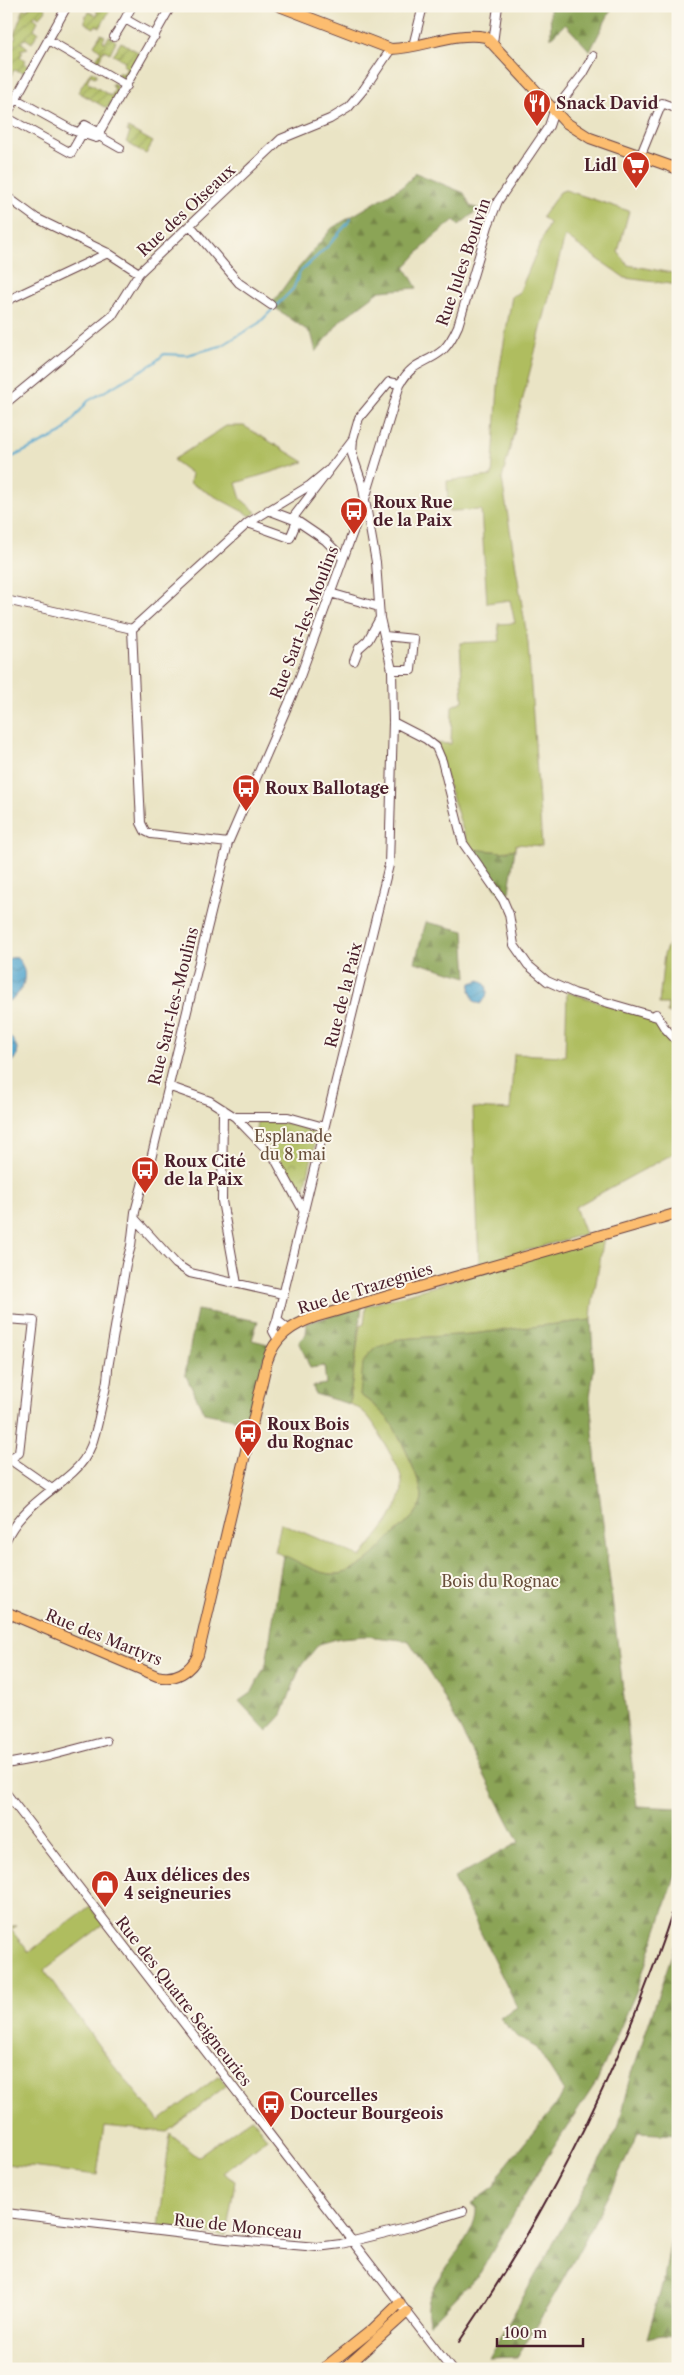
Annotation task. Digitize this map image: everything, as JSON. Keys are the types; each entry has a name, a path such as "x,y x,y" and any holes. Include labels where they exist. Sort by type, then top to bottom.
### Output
{"main road":[{"path":"279,6 391,48 413,46 470,34 486,37 565,122 590,138 678,169"},
{"name":"Rue de Trazegnies","path":"190,1667 199,1652 267,1361 278,1340 288,1329 321,1315 678,1213"},
{"name":"Rue des Martyrs","path":"6,1612 157,1676 175,1676 190,1667"},
{"path":"323,2369 372,2330 400,2303"},
{"path":"344,2369 407,2312"}],"street":[{"path":"67,6 6,116 71,154 85,125 98,136 120,148"},
{"path":"114,36 132,6"},
{"path":"98,136 171,6"},
{"path":"413,46 423,6"},
{"path":"493,43 498,6"},
{"path":"124,19 154,36"},
{"path":"48,40 126,86"},
{"name":"Rue des Oiseaux","path":"6,403 112,316 139,273 281,139 330,119 348,108 364,89 391,48"},
{"name":"Rue Jules Boulvin","path":"365,499 400,384 408,371 443,349 452,338 458,326 498,201 549,126 554,111 583,74 593,56"},
{"path":"16,99 72,130 81,131"},
{"path":"640,157 662,103 678,109"},
{"path":"6,196 36,218 108,252 139,273"},
{"path":"190,225 238,283 271,305"},
{"path":"6,301 108,252"},
{"path":"248,523 290,538 295,520 327,471 353,439 359,418 389,382 400,384"},
{"name":"Rue de la Paix","path":"278,1340 273,1331 389,865 393,722 392,670 380,618 376,562 365,499 362,483 352,454 353,439"},
{"path":"132,629 248,523 308,486 327,471"},
{"name":"Rue Sart-les-Moulins","path":"6,1540 17,1520 26,1510 78,1467 90,1452 95,1440 108,1381 109,1359 135,1219 228,843 298,682 365,499"},
{"path":"268,510 295,520 325,540 343,558"},
{"path":"330,593 379,607"},
{"path":"6,600 132,629"},
{"path":"354,661 359,648 368,640 380,618"},
{"path":"132,629 141,823 145,831 151,834 228,843"},
{"path":"385,636 414,639 411,670 392,670"},
{"path":"393,722 426,739 436,747 442,761 463,843 504,900 509,914 514,945 528,965 540,977 558,986 656,1015 678,1042"},
{"path":"168,1086 203,1098 236,1117 274,1157 303,1210"},
{"path":"223,1109 222,1201 237,1284"},
{"path":"236,1117 288,1117 324,1126"},
{"path":"135,1219 176,1264 190,1274 283,1294"},
{"path":"6,1318 34,1321 18,1453 8,1460 52,1489"},
{"path":"277,1320 288,1329"},
{"path":"6,1764 49,1756 106,1741"},
{"name":"Rue des Quatre Seigneuries","path":"6,1793 451,2369"},
{"name":"Rue de Monceau","path":"6,2212 303,2247 352,2241 433,2222 463,2211"}],"green space":[{"path":"29,6 44,6 46,10 40,17 35,15 34,18 38,21 34,29 38,32 32,43 26,39 22,43 28,48 20,50 23,52 20,57 26,60 24,63 29,66 25,73 14,70 9,79 6,77 6,57 10,47 12,48 15,44 12,42 16,37 14,35 24,8 27,10"},
{"path":"112,6 100,28 96,25 94,28 85,23 85,15 87,16 89,12 97,16 97,7"},
{"path":"550,6 613,6 590,51 565,24 551,38"},
{"path":"101,34 105,36 103,41 105,43 109,36 116,41 110,53 104,50 97,64 94,63 101,51 94,45"},
{"path":"121,42 140,53 129,73 123,78 117,76 119,72 123,74 127,68 123,65 125,61 113,55"},
{"path":"91,71 97,74 95,77 90,75 87,82 111,96 115,89 111,86 113,83 117,86 118,91 108,109 78,92"},
{"path":"128,128 153,142 146,154 126,142 130,133 127,131"},
{"path":"416,173 464,193 470,206 479,209 459,225 454,220 432,238 405,267 417,288 380,291 341,320 316,352 312,336 308,331 271,305 292,276 332,228 403,186"},
{"path":"565,190 629,211 618,252 628,265 678,274 678,285 625,278 565,236 502,479 528,643 542,846 516,844 515,849 503,852 469,849 435,743 451,744 452,706 463,701 460,643 500,641 498,624 515,623 510,600 487,603 481,510 448,511 447,481 492,476 499,372 512,296 519,293 549,223 542,217 560,192"},
{"path":"226,426 244,426 304,462 236,483 241,499 256,512 251,516 190,483 192,474 173,460"},
{"path":"469,849 503,852 515,849 508,899 505,901"},
{"path":"426,922 464,931 467,977 415,962"},
{"path":"675,929 678,929 678,1013 667,1013 668,1004 659,1004 664,954"},
{"path":"567,992 654,1019 678,1044 678,1151 575,1207 585,1234 479,1264 473,1108 510,1110 514,1054 565,1056"},
{"name":"Esplanade du 8 mai","path":"257,1121 282,1122 318,1131 303,1196 296,1195 280,1160 256,1131"},
{"path":"604,1237 591,1320 472,1334 400,1339 360,1395 379,1410 393,1426 414,1469 422,1497 418,1510 414,1515 376,1552 358,1567 344,1573 329,1574 313,1570 275,1552 281,1523 361,1557 391,1518 397,1507 402,1484 400,1473 369,1417 360,1409 349,1404 360,1326 364,1324 366,1306"},
{"path":"362,1307 349,1404 315,1394 313,1386 326,1384 324,1366 310,1368 299,1341 306,1334 307,1323"},
{"path":"197,1310 258,1321 252,1340 268,1344 249,1422 204,1413 185,1374"},
{"name":"Bois du Rognac","path":"591,1320 594,1368 590,1397 596,1465 637,1806 678,1808 678,1868 636,1992 597,2081 537,2173 480,2273 430,2324 428,2305 431,2294 470,2231 475,2219 476,2208 471,2204 495,2187 499,2174 558,2102 564,2091 537,2048 517,2037 500,2018 517,2007 454,1878 519,1842 438,1686 409,1641 366,1636 340,1638 319,1644 300,1667 282,1715 267,1731 239,1701 252,1692 266,1664 283,1555 323,1573 345,1573 358,1567 376,1552 414,1515 421,1503 422,1497 418,1481 409,1457 393,1426 379,1410 360,1395 363,1363 373,1349 400,1339 472,1334"},
{"path":"90,1906 103,1925 44,1970 101,2049 159,2121 219,2076 227,2085 167,2132 104,2126 97,2175 6,2164 6,1926 16,1926 11,1930 29,1952"},
{"path":"678,1936 678,2135 638,2133 581,2247 517,2357 489,2358 618,2128 632,2073"},
{"path":"252,2118 267,2138 223,2173 235,2181 226,2236 159,2227 170,2134 198,2157"},
{"path":"671,2239 678,2239 678,2342 674,2336 662,2335 647,2338 664,2279"}],"water":[{"path":"16,957 21,962 24,982 18,994 6,1002 6,959"},
{"path":"480,980 486,985 487,992 485,999 480,1004 474,1001 470,990 471,983"},
{"path":"6,1033 14,1041 17,1054 12,1061 6,1064"}],"waterway":[{"path":"6,460 62,433 88,401 154,363 164,354 187,355 221,346 259,323 293,289 300,272 329,245 351,219"}],"railway":[{"path":"459,2342 526,2236 557,2182 585,2126 636,2013 678,1895"}],"place":[{"name":"Snack David","path":"537,127"},
{"name":"Lidl","path":"636,189"},
{"name":"Roux Rue de la Paix","path":"354,535"},
{"name":"Roux Ballotage","path":"246,812"},
{"name":"Roux Cité de la Paix","path":"145,1194"},
{"name":"Roux Bois du Rognac","path":"248,1457"},
{"name":"Aux délices des 4 seigneuries","path":"105,1908"},
{"name":"Courcelles Docteur Bourgeois","path":"271,2128"}]}
